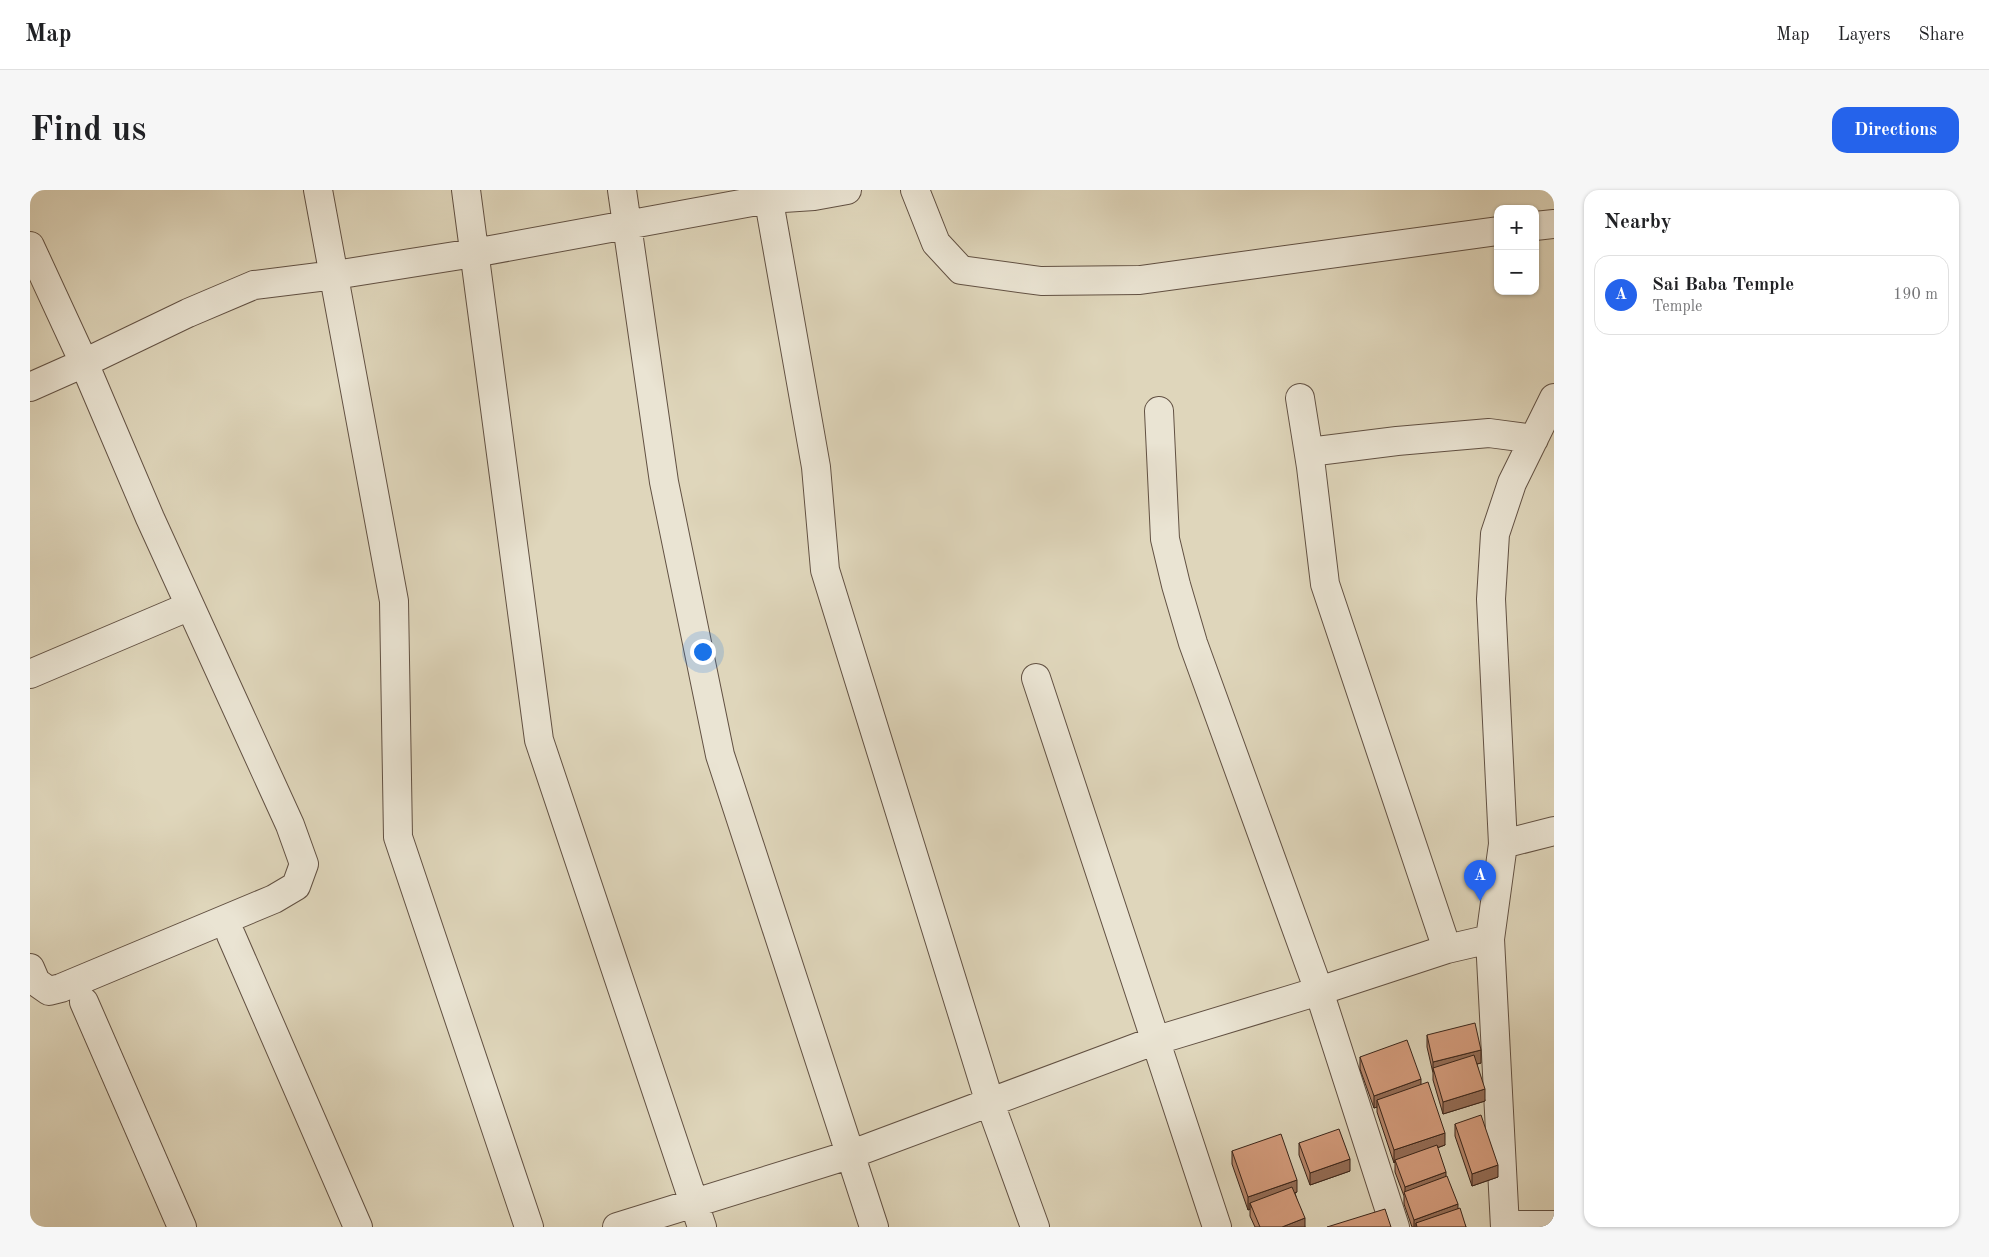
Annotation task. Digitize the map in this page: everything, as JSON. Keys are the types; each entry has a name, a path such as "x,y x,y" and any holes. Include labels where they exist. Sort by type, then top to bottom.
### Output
{"street":[{"path":"318,190 394,601 398,837 529,1227"},
{"path":"466,190 539,740 697,1215"},
{"path":"622,190 664,482 720,755 874,1227"},
{"path":"30,387 188,312 254,285 335,275 474,253 626,225 768,195 814,196 847,190"},
{"path":"915,190 936,243 962,270 1041,281 1140,280 1494,232"},
{"path":"768,195 816,466 825,570 990,1104 1035,1227"},
{"path":"1539,226 1554,224"},
{"path":"30,246 84,363 150,518 290,825 304,864 296,886 274,900 62,988 49,991 36,982 30,968"},
{"path":"1300,398 1326,584 1447,949"},
{"path":"1554,398 1512,483 1495,534 1490,599 1503,844 1490,939 1505,1226 1554,1225"},
{"path":"1159,412 1165,539 1193,644 1319,991 1395,1227"},
{"path":"1309,452 1397,441 1489,433 1534,439"},
{"path":"30,674 190,606"},
{"path":"1036,678 1154,1041 1217,1227"},
{"path":"1503,844 1554,831"},
{"path":"231,936 358,1227"},
{"path":"617,1227 697,1215 849,1155 990,1104 1154,1041 1319,991 1447,949 1490,939"},
{"path":"84,1002 182,1227"}],"building":[{"path":"1475,1023 1481,1050 1433,1062 1427,1035"},
{"path":"1407,1040 1421,1079 1374,1096 1360,1057"},
{"path":"1474,1055 1485,1089 1443,1102 1433,1068"},
{"path":"1428,1082 1445,1133 1394,1150 1377,1100"},
{"path":"1481,1115 1498,1165 1472,1174 1455,1124"},
{"path":"1339,1129 1350,1159 1310,1173 1299,1143"},
{"path":"1281,1134 1297,1180 1248,1197 1232,1151"},
{"path":"1437,1145 1446,1172 1405,1187 1395,1160"},
{"path":"1447,1176 1458,1204 1414,1220 1404,1192"},
{"path":"1292,1187 1305,1218 1282,1227 1260,1227 1250,1203"},
{"path":"1460,1208 1466,1227 1417,1227 1416,1223"},
{"path":"1385,1209 1391,1227 1327,1227"}],"place":[{"name":"Sai Baba Temple","path":"1480,901"}]}
